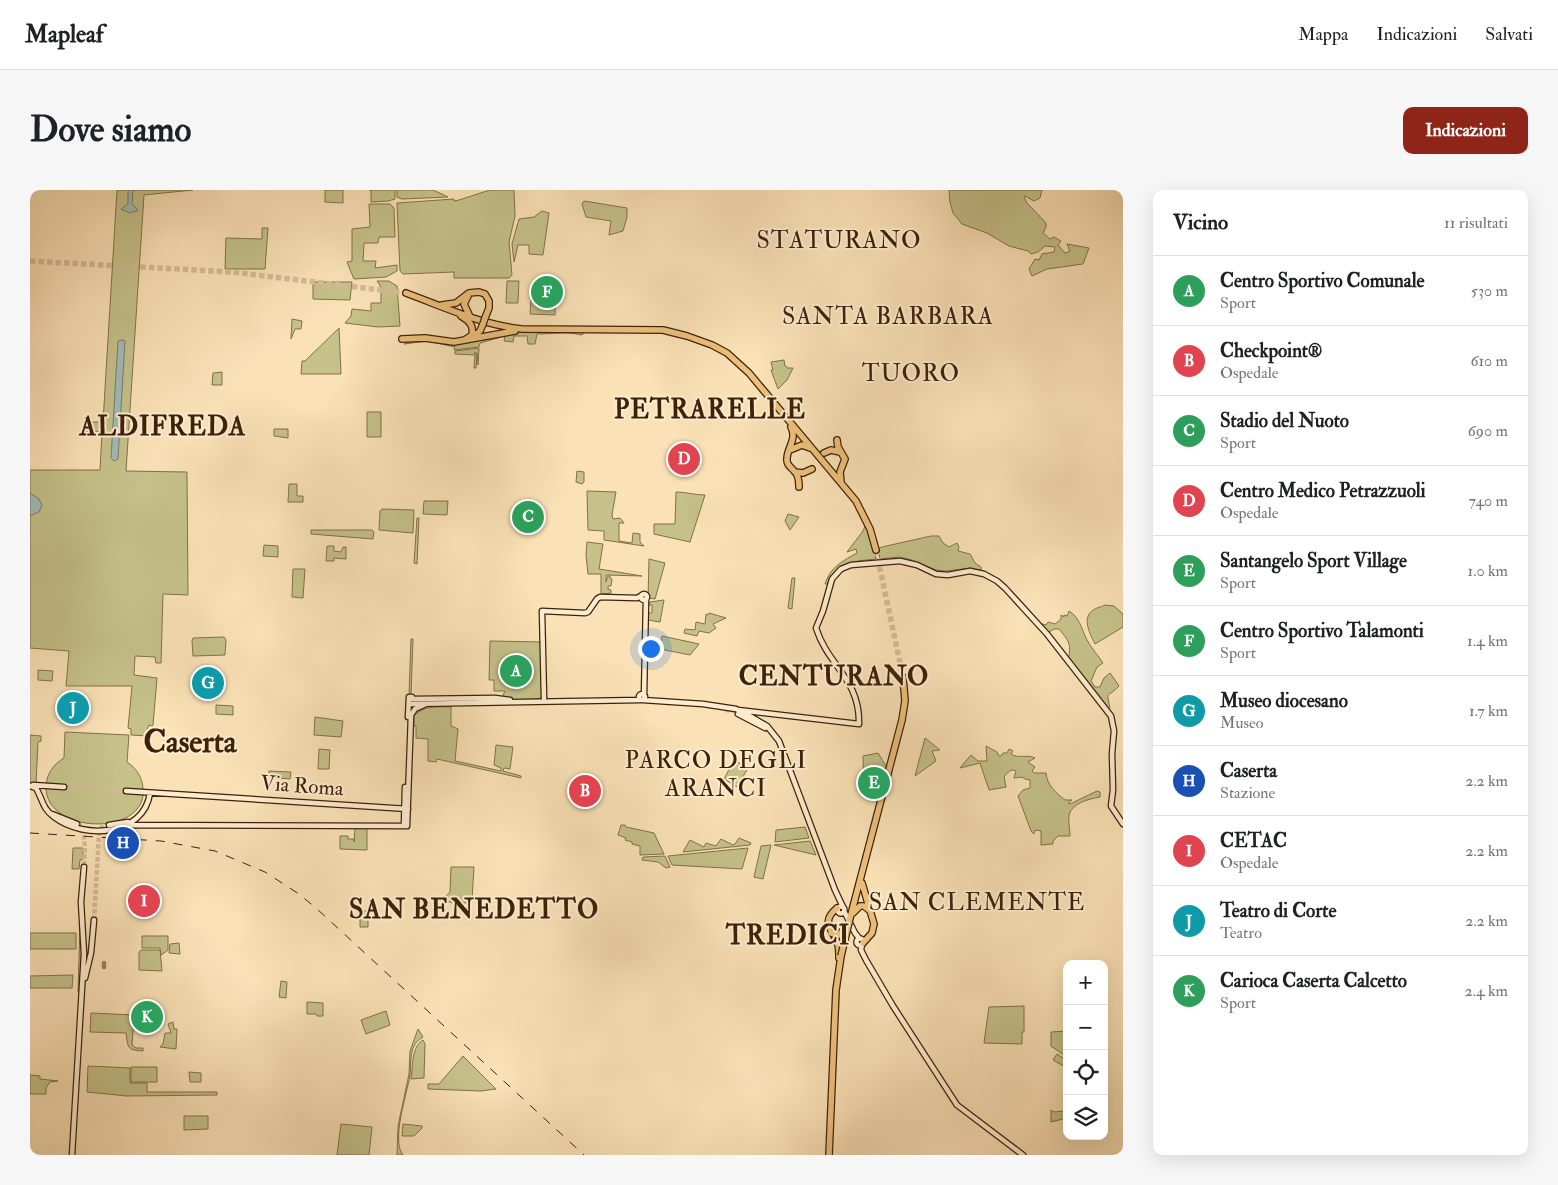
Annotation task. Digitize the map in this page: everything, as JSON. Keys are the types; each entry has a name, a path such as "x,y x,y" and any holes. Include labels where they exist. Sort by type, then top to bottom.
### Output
{"highway":[{"path":"470,317 464,304 467,297 476,292"},
{"path":"439,305 456,303 468,294 476,292 484,294 489,301 489,308 484,321 476,336 466,340"},
{"path":"406,293 492,324 522,329 655,329 673,331 712,345 727,353 740,364 856,500 865,516 876,550"},
{"path":"455,312 471,324 472,335 466,340"},
{"path":"404,339 466,340 522,329"},
{"path":"788,420 794,437 788,454 788,462 789,466 797,473 799,487"},
{"path":"837,440 838,450 845,459 841,470 841,482"},
{"path":"790,450 802,445 815,451"},
{"path":"824,453 838,450"},
{"path":"797,473 812,469"},
{"path":"830,470 841,470"},
{"path":"828,1155 835,1008 840,956 904,715 903,676"},
{"path":"860,942 870,936 874,924 862,888 862,878"},
{"path":"831,933 837,936 842,934 860,906 866,907 870,912"},
{"path":"839,910 828,925 838,945 840,956"}],"main road":[{"path":"411,701 632,701 643,698 738,711 756,711 859,724 856,697 851,685 821,640 816,624 823,611 833,577 850,565 900,561 917,565 936,574 948,575 970,571 978,572 990,576 1005,588 1056,644 1111,716 1114,731 1112,754 1113,790 1110,804 1123,824"},
{"path":"544,700 542,611 585,613 588,612 600,597 643,598 645,616 643,698"},
{"path":"411,701 426,704"},
{"path":"406,809 411,701"},
{"path":"126,825 404,826 411,715 415,709 426,704 452,701"},
{"path":"738,711 762,721"},
{"path":"738,711 777,738"},
{"path":"756,711 777,738 835,890 839,910 855,933 866,960 892,1005 957,1104 1023,1155"},
{"path":"762,721 766,713"},
{"path":"30,785 64,787"},
{"path":"30,785 35,787 42,804 56,818 69,825 96,831 112,830 137,819 147,806 150,792"},
{"path":"38,792 41,785"},
{"name":"Via Roma","path":"126,791 406,809"},
{"path":"48,812 77,824"},
{"path":"109,825 137,819"},
{"path":"73,1155 84,954 82,896 84,867"},
{"path":"73,1155 85,976 91,953 94,920"}],"shaded area":[{"path":"117,190 193,190 144,195 126,471 187,472 188,595 163,594 161,663 156,663 155,657 135,656 134,675 157,678 153,725 149,725 147,730 148,736 131,735 131,729 128,728 132,686 66,686 69,651 30,648 30,470 100,470 102,432 84,431 85,422 103,422"},
{"path":"325,190 343,190 343,203 325,202"},
{"path":"370,190 395,190 395,199 371,202"},
{"path":"397,190 433,190 448,197 402,199 397,197"},
{"path":"490,190 514,190 515,216 509,242 512,275 509,278 454,278 454,272 403,274 400,271 397,203 454,199 454,201"},
{"path":"949,190 1042,190 1040,198 1034,201 1024,197 1027,203 1046,223 1043,233 1050,239 1054,237 1061,241 1058,245 1065,253 1070,251 1067,244 1089,248 1083,264 1047,269 1032,276 1029,269 1035,259 1039,260 1042,254 1054,252 1055,247 1045,246 1038,252 1031,254 1028,251 1009,246 987,233 962,224 953,213"},
{"path":"584,201 627,208 627,217 623,231 609,235 611,221 586,217 582,204"},
{"path":"369,204 390,204 394,208 395,237 379,237 378,243 364,243 363,261 376,261 375,268 397,265 397,271 386,277 354,279 347,262 352,261 352,229 370,227"},
{"path":"542,211 549,213 543,255 529,254 529,245 518,245 514,262 512,244 519,219 534,217"},
{"path":"262,228 268,228 265,269 225,269 226,238 262,239"},
{"path":"377,281 389,281 397,286 400,326 378,327 345,323 351,316 352,309 371,311 371,303 381,303 381,287"},
{"path":"507,281 519,281 518,303 506,303"},
{"path":"313,282 352,282 350,300 313,299"},
{"path":"538,282 556,282 555,315 530,314 531,299 538,299"},
{"path":"292,319 302,321 301,329 295,329 291,339"},
{"path":"339,328 341,374 301,374 302,361 305,361"},
{"path":"517,331 585,332 582,335 564,333 537,334 535,344 528,344 527,336 514,336 513,342 504,341 505,336 480,343 479,347 454,350 455,347 427,341 404,344 417,340 453,343"},
{"path":"479,348 478,365 477,353 474,353 477,354 476,368 474,368 475,355 455,354 455,351"},
{"path":"784,360 787,368 793,368 787,380 778,389 771,370 773,370 771,362"},
{"path":"222,372 222,385 212,385 213,373"},
{"path":"367,412 381,412 381,437 367,437"},
{"path":"274,429 288,429 288,438 274,436"},
{"path":"577,471 584,472 584,482 582,484 576,482"},
{"path":"289,484 297,484 297,496 303,496 303,502 288,502"},
{"path":"587,491 616,492 613,519 620,518 624,523 619,523 619,541 632,543 633,533 640,534 640,542 644,546 604,540 604,531 588,530"},
{"path":"676,492 705,495 690,542 654,534 654,524 675,524"},
{"path":"424,501 448,501 447,515 423,514"},
{"path":"382,509 414,510 413,533 379,530 380,511"},
{"path":"788,514 799,517 790,530 785,521"},
{"path":"417,518 419,518 417,564 414,563"},
{"path":"865,526 869,529 876,559 847,564 836,571 828,584 825,584 834,569 857,553 856,549 847,552"},
{"path":"311,530 372,530 374,532 373,539 311,534"},
{"path":"931,536 939,536 943,543 949,547 957,543 958,551 970,554 975,563 981,567 981,570 970,568 946,571 936,570 899,557 880,559 878,549 882,547"},
{"path":"587,542 603,544 599,569 642,576 606,575 606,582 608,576 612,579 611,586 608,586 611,593 601,594 601,574 588,574"},
{"path":"264,545 278,546 278,557 263,556"},
{"path":"327,546 334,546 334,551 341,552 343,547 346,547 346,559 334,558 334,561 326,561"},
{"path":"649,559 665,563 655,599 648,598"},
{"path":"293,569 305,569 303,598 292,597"},
{"path":"792,578 795,578 792,609 788,608"},
{"path":"664,600 660,622 648,620 648,613 652,613 652,605 648,605 650,602"},
{"path":"1105,605 1114,606 1123,614 1123,627 1095,644 1087,624 1087,619 1092,611"},
{"path":"1069,611 1078,620 1089,643 1103,663 1097,667 1091,681 1095,687 1100,687 1104,678 1110,673 1119,686 1108,695 1110,708 1107,709 1068,660 1069,643 1059,629 1054,629 1048,633 1039,623 1046,625 1048,622 1055,624 1061,619 1061,615 1067,616"},
{"path":"709,613 726,618 713,624 716,628 709,633 699,631 697,636 684,633 685,629 695,630 696,622 705,624 706,614 708,615"},
{"path":"662,636 699,644 690,655 660,649"},
{"path":"224,637 226,640 225,655 193,656 193,638"},
{"path":"411,639 413,639 411,696 409,696"},
{"path":"490,641 542,642 543,698 513,701 506,699 503,695 505,691 494,691 494,680 489,680"},
{"path":"38,670 53,671 52,681 38,680"},
{"path":"216,705 233,706 233,715 216,714"},
{"path":"451,707 451,726 458,729 455,761 501,771 501,768 494,765 496,745 513,747 510,769 504,768 503,771 521,776 521,778 437,759 436,762 428,761 428,739 416,738 414,716 426,708"},
{"path":"315,717 343,721 341,737 314,735"},
{"path":"65,732 129,735 127,762 138,772 143,785 143,795 138,809 126,818 110,823 92,824 74,820 59,813 49,801 46,785 52,769 64,758"},
{"path":"30,735 41,736 41,741 38,742 36,784 30,784"},
{"path":"925,738 940,750 932,751 936,761 915,776"},
{"path":"986,746 997,752 999,756 1007,753 1009,749 1013,751 1011,754 1035,758 1028,762 1035,767 1032,771 1034,773 1046,773 1052,788 1065,800 1072,800 1068,803 1070,804 1097,791 1100,792 1100,797 1082,802 1074,807 1069,815 1070,836 1058,836 1053,841 1053,844 1041,845 1041,831 1035,830 1034,834 1031,831 1018,796 1023,790 1030,788 1030,780 1022,777 1014,778 1016,771 1012,770 1004,777 1006,787 989,790 980,763 960,768 971,755 978,761 987,761"},
{"path":"319,749 330,750 329,769 318,769"},
{"path":"878,753 888,769 882,794 864,794 863,756"},
{"path":"734,760 748,768 737,787 724,779"},
{"path":"269,771 291,772 290,779 269,777"},
{"path":"621,825 654,833 664,854 640,855 640,846 632,844 632,842 625,840 626,838 618,835"},
{"path":"805,827 809,838 775,842 776,830"},
{"path":"355,828 367,828 367,850 340,849 340,836 348,836 348,839 354,839 354,842"},
{"path":"739,838 751,843 750,845 683,852 690,840 704,847 706,843 716,846 721,839 733,845"},
{"path":"810,841 816,855 774,845"},
{"path":"771,845 763,879 754,877 761,846"},
{"path":"73,848 83,848 83,859 80,860 79,869 72,869"},
{"path":"748,848 742,869 672,865 668,856"},
{"path":"665,856 670,867 666,868 658,862 642,860 643,857"},
{"path":"451,867 474,867 472,900 469,900 469,903 447,902 446,896 450,892"},
{"path":"360,911 368,911 368,927 360,927"},
{"path":"80,925 82,952 78,992"},
{"path":"30,933 76,933 76,949 30,949"},
{"path":"142,936 168,936 168,950 161,955 160,948 142,948"},
{"path":"179,943 180,954 169,953 170,944"},
{"path":"141,950 160,950 162,971 139,970 139,952"},
{"path":"73,975 72,988 30,988 30,976"},
{"path":"281,981 287,982 286,998 279,997"},
{"path":"307,1002 323,1003 323,1016 307,1014"},
{"path":"1024,1006 1022,1044 984,1043 989,1007"},
{"path":"136,1011 159,1011 159,1020 135,1020"},
{"path":"386,1011 390,1025 366,1034 361,1020"},
{"path":"91,1013 134,1015 132,1045 136,1048 143,1048 143,1051 134,1050 129,1047 126,1033 90,1032"},
{"path":"173,1022 174,1029 177,1029 176,1049 160,1047 163,1044 165,1033 171,1033 168,1024"},
{"path":"418,1029 423,1037 418,1040 412,1051 410,1076 399,1128 400,1148 403,1155 397,1155 398,1126 409,1074 410,1051"},
{"path":"1063,1031 1063,1054 1051,1046 1051,1032"},
{"path":"423,1040 425,1044 424,1078 411,1079 414,1052"},
{"path":"1057,1054 1063,1058 1063,1066 1053,1060"},
{"path":"463,1056 496,1089 481,1091 428,1089 428,1084 439,1084"},
{"path":"88,1066 130,1068 130,1083 147,1083 147,1092 217,1092 217,1095 127,1096 87,1092"},
{"path":"131,1067 157,1067 157,1082 131,1082"},
{"path":"189,1072 201,1073 201,1082 190,1082"},
{"path":"30,1075 40,1076 40,1079 58,1081 50,1082 46,1088 46,1094 30,1094"},
{"path":"1051,1110 1054,1112 1063,1111 1063,1119 1051,1122"},
{"path":"184,1116 208,1116 208,1129 184,1130"},
{"path":"341,1124 372,1127 369,1155 337,1155"},
{"path":"403,1124 422,1126 422,1128 414,1136 402,1136"}],"water":[{"path":"128,190 133,190 132,204 138,210 130,213 121,209 128,204"},
{"path":"118,341 125,341 118,459 114,461 111,458"},
{"path":"30,493 39,499 42,505 39,512 30,516"}],"tunnel":[{"path":"30,261 232,272 406,293"},
{"path":"876,550 903,677"},
{"path":"725,710 738,711"},
{"path":"64,787 126,791"},
{"path":"77,824 83,832 84,838 84,867"},
{"path":"94,920 99,834 102,827 109,825"}],"railway":[{"path":"30,833 161,841 215,851 265,872 299,894 316,908 584,1155"}],"place":[{"name":"Centro Sportivo Talamonti","path":"547,292"},
{"name":"Centro Medico Petrazzuoli","path":"684,459"},
{"name":"Stadio del Nuoto","path":"528,517"},
{"name":"Centro Sportivo Comunale","path":"516,671"},
{"name":"Museo diocesano","path":"208,683"},
{"name":"Teatro di Corte","path":"73,708"},
{"name":"Santangelo Sport Village","path":"874,783"},
{"name":"Checkpoint®","path":"585,791"},
{"name":"Caserta","path":"123,843"},
{"name":"CETAC","path":"144,901"},
{"name":"Carioca Caserta Calcetto","path":"147,1017"}],"district":[{"name":"STATURANO","path":"839,240"},
{"name":"SANTA BARBARA","path":"888,316"},
{"name":"TUORO","path":"911,373"},
{"name":"PETRARELLE","path":"710,410"},
{"name":"ALDIFREDA","path":"163,427"},
{"name":"CENTURANO","path":"834,677"},
{"name":"Caserta","path":"190,742"},
{"name":"PARCO DEGLI ARANCI","path":"716,774"},
{"name":"SAN CLEMENTE","path":"977,902"},
{"name":"SAN BENEDETTO","path":"474,910"},
{"name":"TREDICI","path":"788,936"}]}
